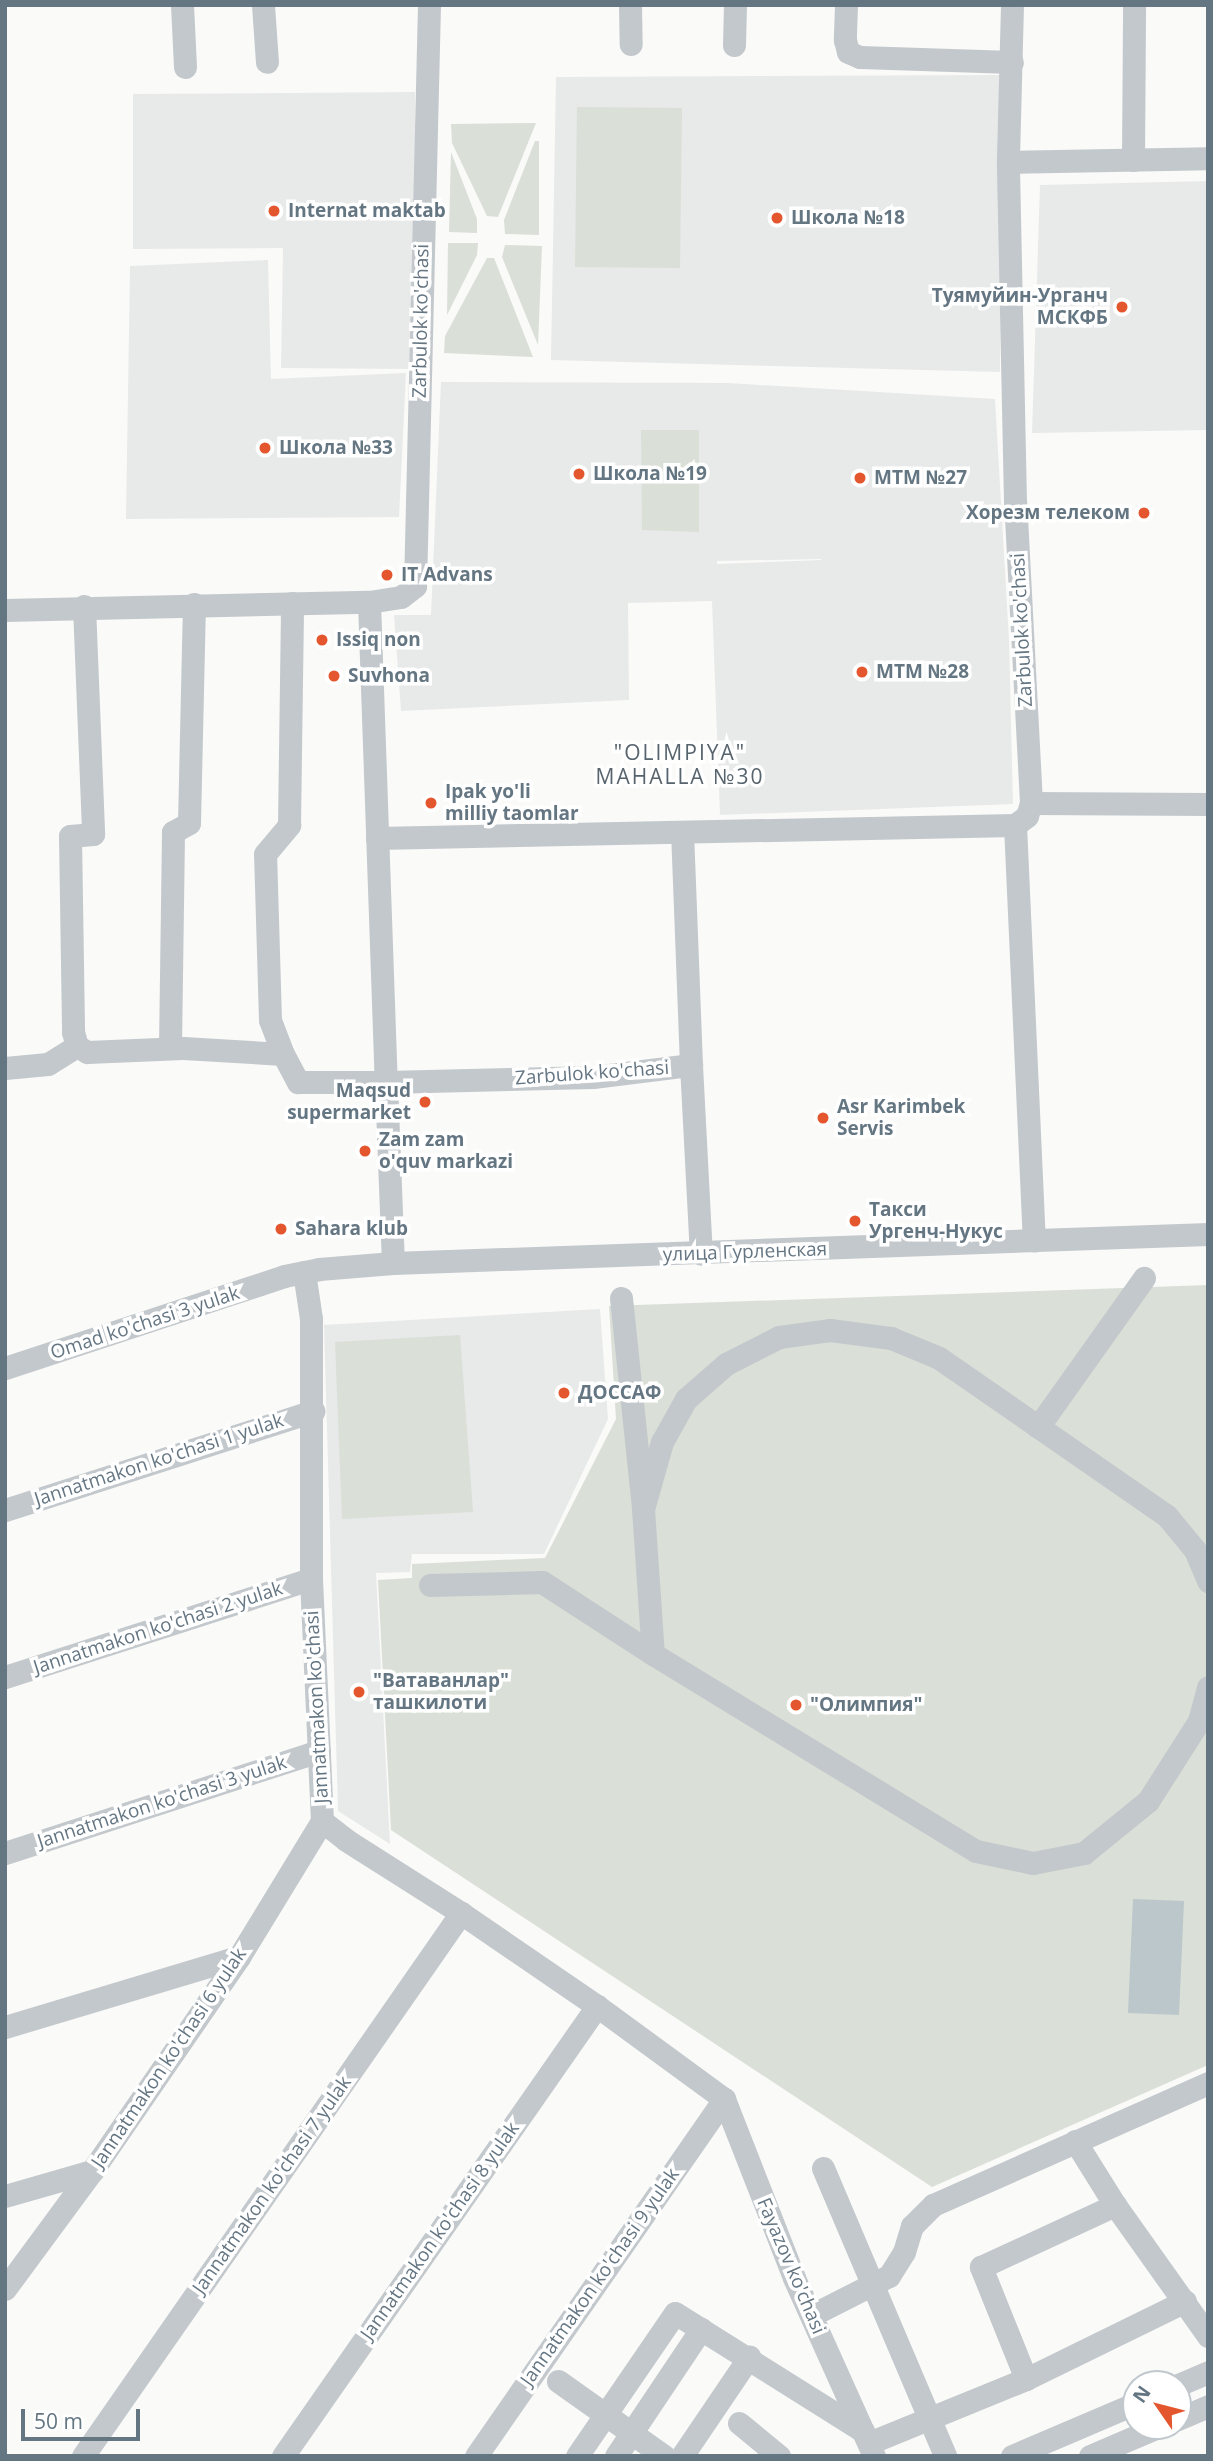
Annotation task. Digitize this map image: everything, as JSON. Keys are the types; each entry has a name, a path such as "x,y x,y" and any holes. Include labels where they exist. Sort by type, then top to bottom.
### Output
{"street":[{"path":"181,5 185,67"},
{"path":"263,5 267,62"},
{"name":"Zarbulok ko'chasi","path":"5,610 84,606 369,602 401,597 415,586 429,5"},
{"path":"630,5 631,44"},
{"path":"734,45 735,5"},
{"path":"846,5 845,40 848,52 860,57 1012,62"},
{"name":"Zarbulok ko'chasi","path":"1012,5 1008,162 1015,502 1031,803"},
{"path":"1133,160 1134,5"},
{"path":"1008,162 1208,158"},
{"path":"369,602 393,1263"},
{"name":"Zarbulok ko'chasi","path":"292,603 289,825 265,854 270,1020 283,1054 298,1082 593,1077 691,1065 682,832"},
{"path":"170,1048 173,832 189,823 194,604"},
{"path":"84,606 93,834 70,836 73,1031 77,1046 88,1052 170,1048 283,1054"},
{"path":"377,838 1015,825 1027,816 1031,803 1208,804"},
{"path":"1015,825 1034,1241"},
{"path":"5,1068 48,1064 77,1046"},
{"path":"691,1065 701,1254"},
{"name":"улица Гурленская","path":"294,1274 393,1263 1208,1234"},
{"name":"Omad ko'chasi 3 yulak","path":"5,1368 294,1274"},
{"name":"Jannatmakon ko'chasi","path":"294,1274 312,1319 311,1579 322,1821 346,1840 461,1913 597,2006 724,2099"},
{"path":"1038,1427 1144,1278"},
{"path":"621,1298 643,1509 653,1654"},
{"path":"643,1509 662,1442 686,1399 726,1364 779,1337 830,1330 891,1338 939,1358 1167,1516 1195,1550 1208,1581"},
{"name":"Jannatmakon ko'chasi 1 yulak","path":"5,1510 313,1411"},
{"name":"Jannatmakon ko'chasi 2 yulak","path":"5,1678 311,1579"},
{"path":"430,1585 542,1582 653,1654 976,1852 1033,1863 1084,1853 1149,1801 1199,1721 1208,1687"},
{"name":"Jannatmakon ko'chasi 3 yulak","path":"5,1853 318,1751"},
{"name":"Jannatmakon ko'chasi 6 yulak","path":"5,2289 92,2171 239,1957 322,1821"},
{"name":"Jannatmakon ko'chasi 7 yulak","path":"83,2456 461,1913"},
{"path":"5,2027 239,1957"},
{"name":"Jannatmakon ko'chasi 8 yulak","path":"283,2456 597,2006"},
{"path":"811,2315 872,2287 888,2276 904,2252 912,2226 933,2205 1208,2083"},
{"name":"Fayazov ko'chasi","path":"724,2099 811,2315 869,2443"},
{"name":"Jannatmakon ko'chasi 9 yulak","path":"476,2456 724,2099"},
{"path":"1075,2141 1115,2205 1208,2336"},
{"path":"823,2168 945,2456"},
{"path":"5,2196 92,2171"},
{"path":"1026,2379 981,2267 1115,2205"},
{"path":"577,2456 675,2313 749,2357 869,2443 1026,2379 1185,2301"},
{"path":"616,2456 701,2329"},
{"path":"681,2456 749,2357"},
{"path":"558,2381 664,2456"},
{"path":"1012,2456 1122,2409"},
{"path":"739,2423 779,2456"},
{"path":"1090,2456 1127,2440"}],"shaded area":[{"name":"Школа №18","path":"1002,75 1000,372 551,360 556,77"},
{"name":"Internat maktab","path":"415,92 416,369 281,368 283,248 133,249 133,94"},
{"path":"577,107 682,108 680,268 575,267"},
{"path":"536,123 498,217 487,216 452,143 451,124"},
{"path":"535,141 539,141 539,235 505,234 504,220"},
{"path":"451,152 477,219 477,233 449,232"},
{"name":"Туямуйин-Урганч МСКФБ","path":"1208,181 1208,430 1032,433 1040,185"},
{"path":"448,243 478,243 477,255 447,315"},
{"path":"505,245 542,246 538,345 502,257"},
{"path":"487,258 494,258 533,357 444,353 445,336"},
{"name":"Школа №33","path":"268,260 271,379 406,373 399,517 126,519 130,266"},
{"path":"441,382 728,383 995,399 1009,640 1013,804 720,815 712,601 628,603 629,700 401,711 394,615 431,615","holes":["821,560 717,564 717,561"]},
{"path":"641,430 699,430 699,532 642,530"},
{"name":"\"Олимпия\"","path":"1208,1285 1208,2065 932,2187 391,1830 378,1580 412,1578 412,1564 545,1558 616,1419 609,1306"},
{"name":"\"Ватаванлар\" ташкилоти","path":"600,1309 608,1419 544,1554 412,1554 410,1572 376,1573 390,1844 338,1811 324,1325"},
{"path":"460,1335 473,1512 342,1519 335,1342"},
{"path":"1133,1899 1184,1901 1179,2015 1128,2013"}],"place":[{"name":"Internat maktab","path":"274,211"},
{"name":"Школа №18","path":"777,218"},
{"name":"Туямуйин-Урганч МСКФБ","path":"1122,307"},
{"name":"Школа №33","path":"265,448"},
{"name":"Школа №19","path":"579,474"},
{"name":"MTM №27","path":"860,478"},
{"name":"Хорезм телеком","path":"1144,513"},
{"name":"IT Advans","path":"387,575"},
{"name":"Issiq non","path":"322,640"},
{"name":"MTM №28","path":"862,672"},
{"name":"Suvhona","path":"334,676"},
{"name":"Ipak yo'li milliy taomlar","path":"431,803"},
{"name":"Maqsud supermarket","path":"425,1102"},
{"name":"Asr Karimbek Servis","path":"823,1118"},
{"name":"Zam zam o'quv markazi","path":"365,1151"},
{"name":"Такси Ургенч-Нукус","path":"855,1221"},
{"name":"Sahara klub","path":"281,1229"},
{"name":"ДОССАФ","path":"564,1393"},
{"name":"\"Ватаванлар\" ташкилоти","path":"359,1692"},
{"name":"\"Олимпия\"","path":"796,1705"}],"district":[{"name":"\"OLIMPIYA\" MAHALLA №30","path":"680,764"}]}
